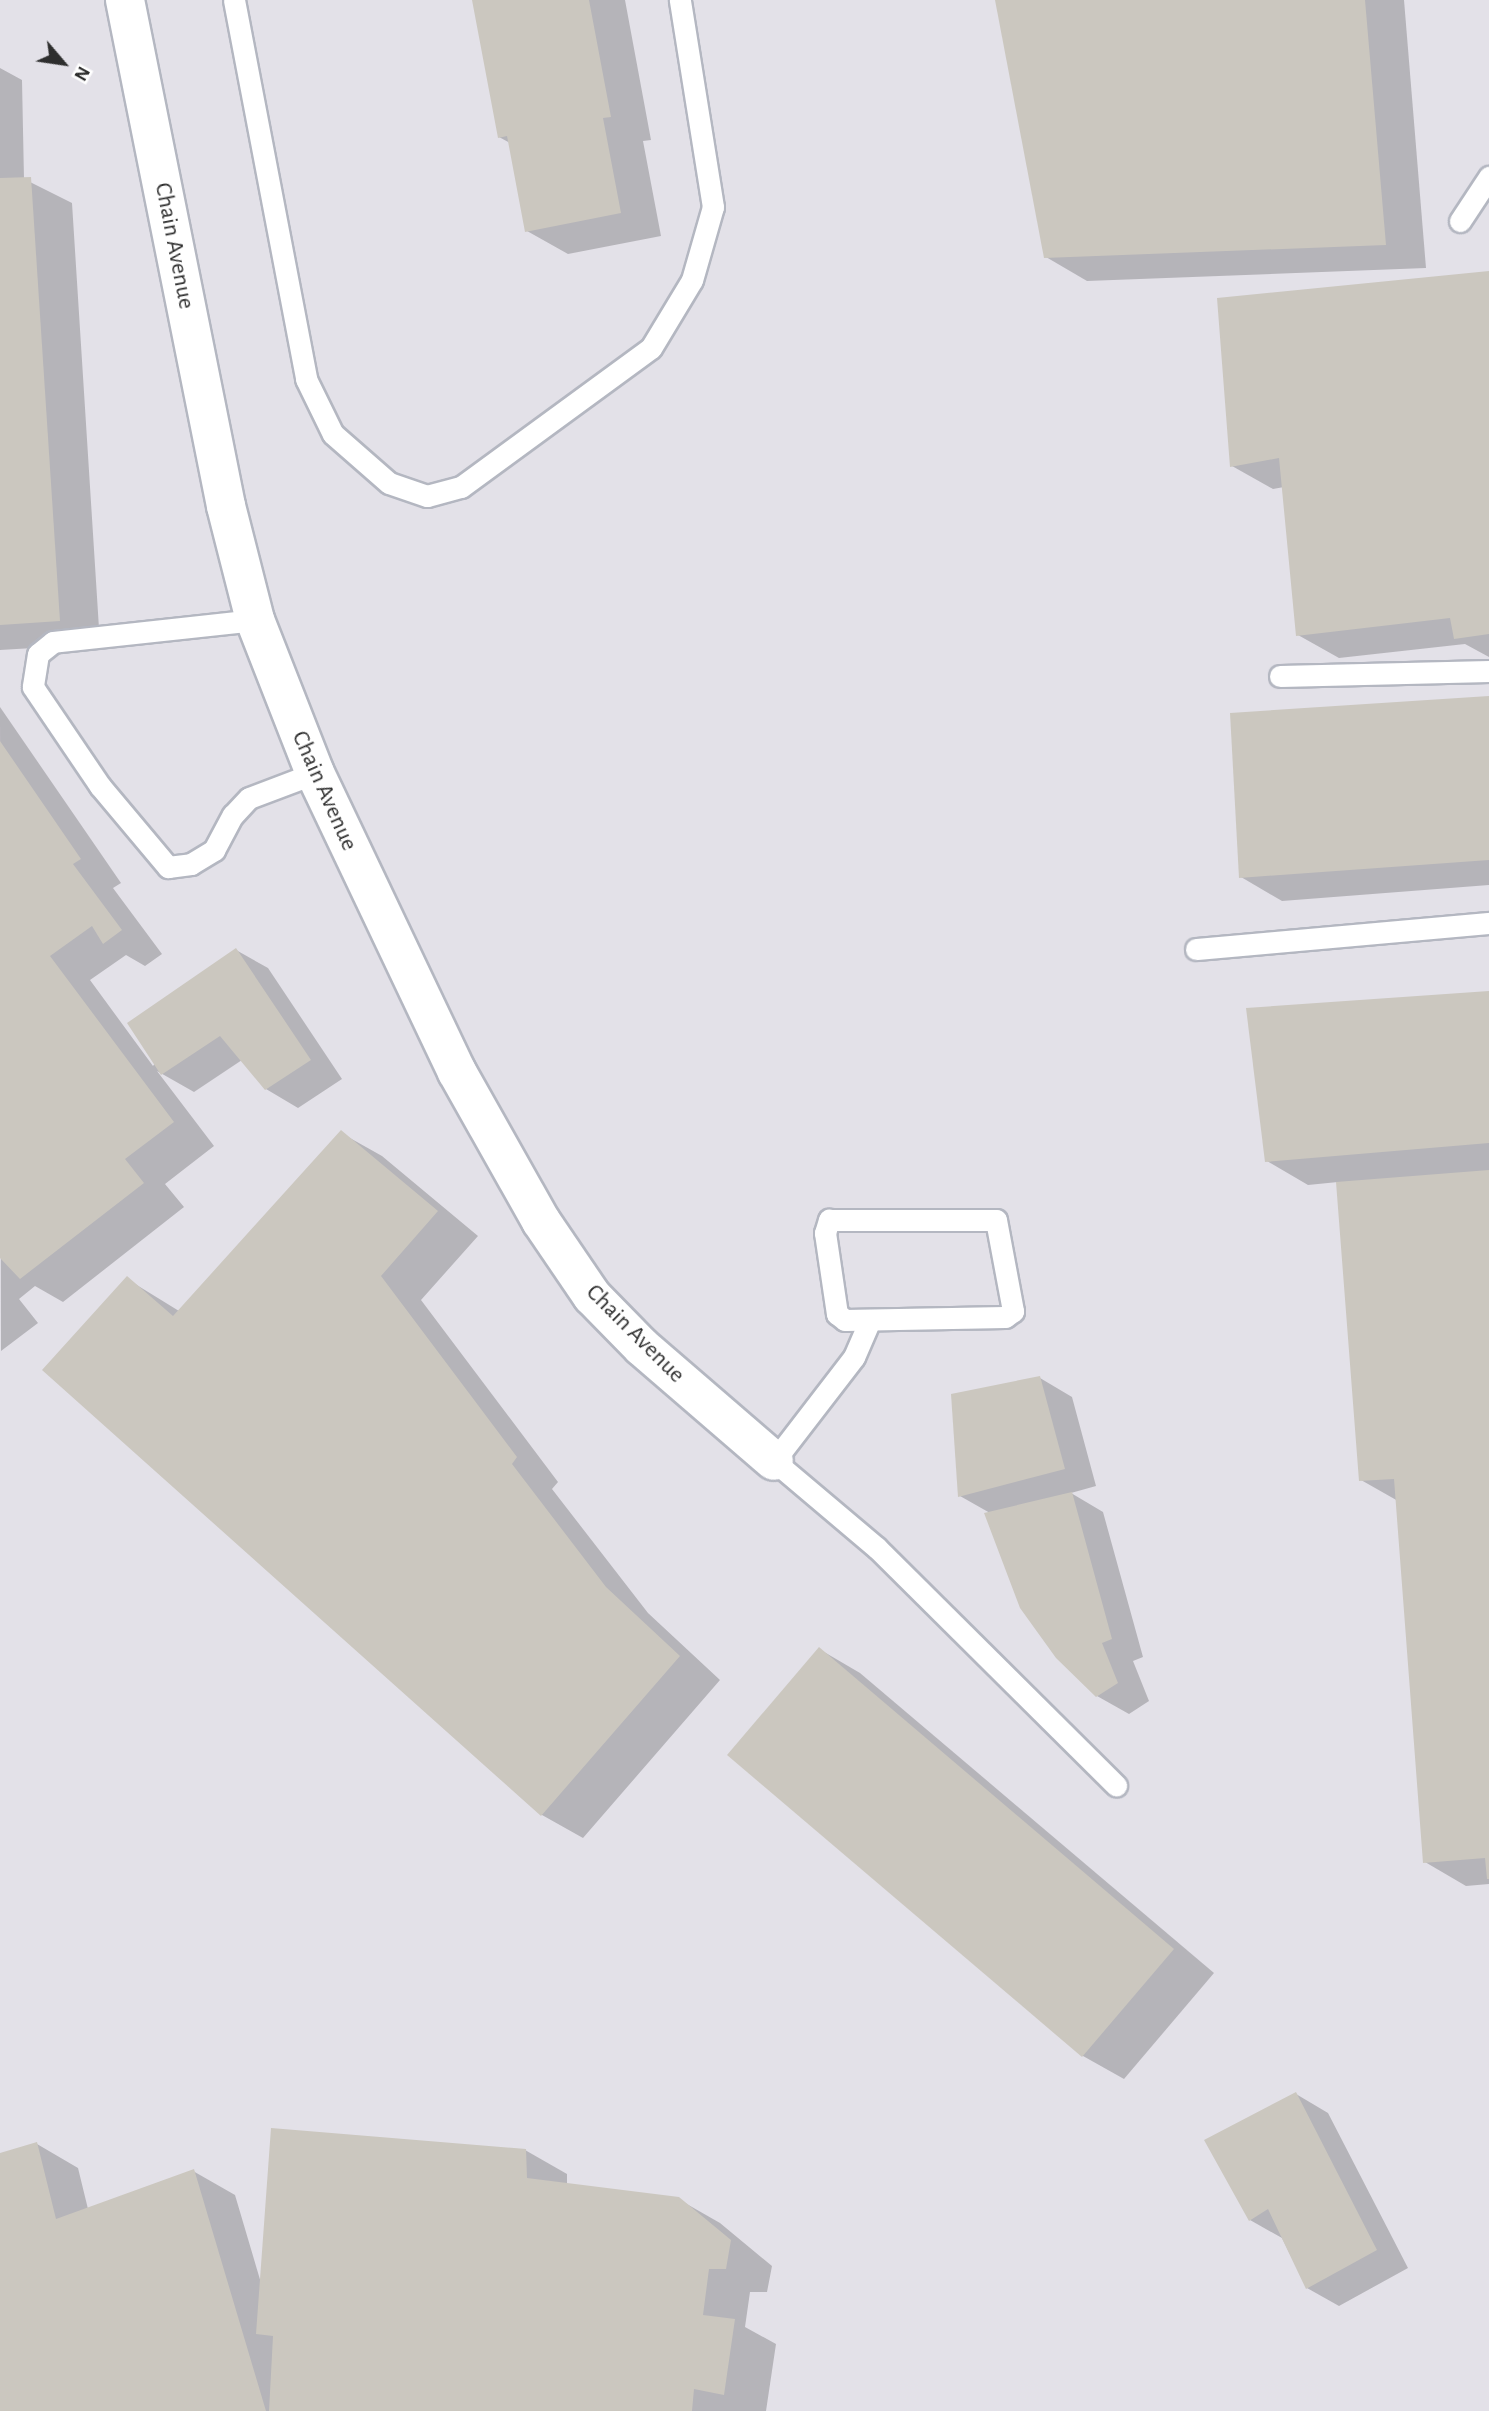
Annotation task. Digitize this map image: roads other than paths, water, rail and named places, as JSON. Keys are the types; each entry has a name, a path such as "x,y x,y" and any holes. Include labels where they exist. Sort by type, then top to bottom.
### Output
{"street":[{"name":"Chain Avenue","path":"125,0 226,506 255,620 315,774 457,1072 541,1221 592,1296 642,1348 774,1461"}],"lane":[{"path":"234,0 306,379 333,434 390,483 427,496 461,487 651,348 692,280 713,207 680,0"},
{"path":"1460,221 1489,177"},
{"path":"255,620 53,642 38,654 33,687 100,786 167,867 191,864 214,850 233,815 249,798 315,774"},
{"path":"1280,676 1489,671"},
{"path":"1196,948 1489,923"},
{"path":"829,1220 996,1220 1013,1311 1005,1317 870,1320 854,1322 837,1314 825,1233 829,1220"},
{"path":"870,1320 854,1357 774,1461 877,1548 1116,1785"}]}
